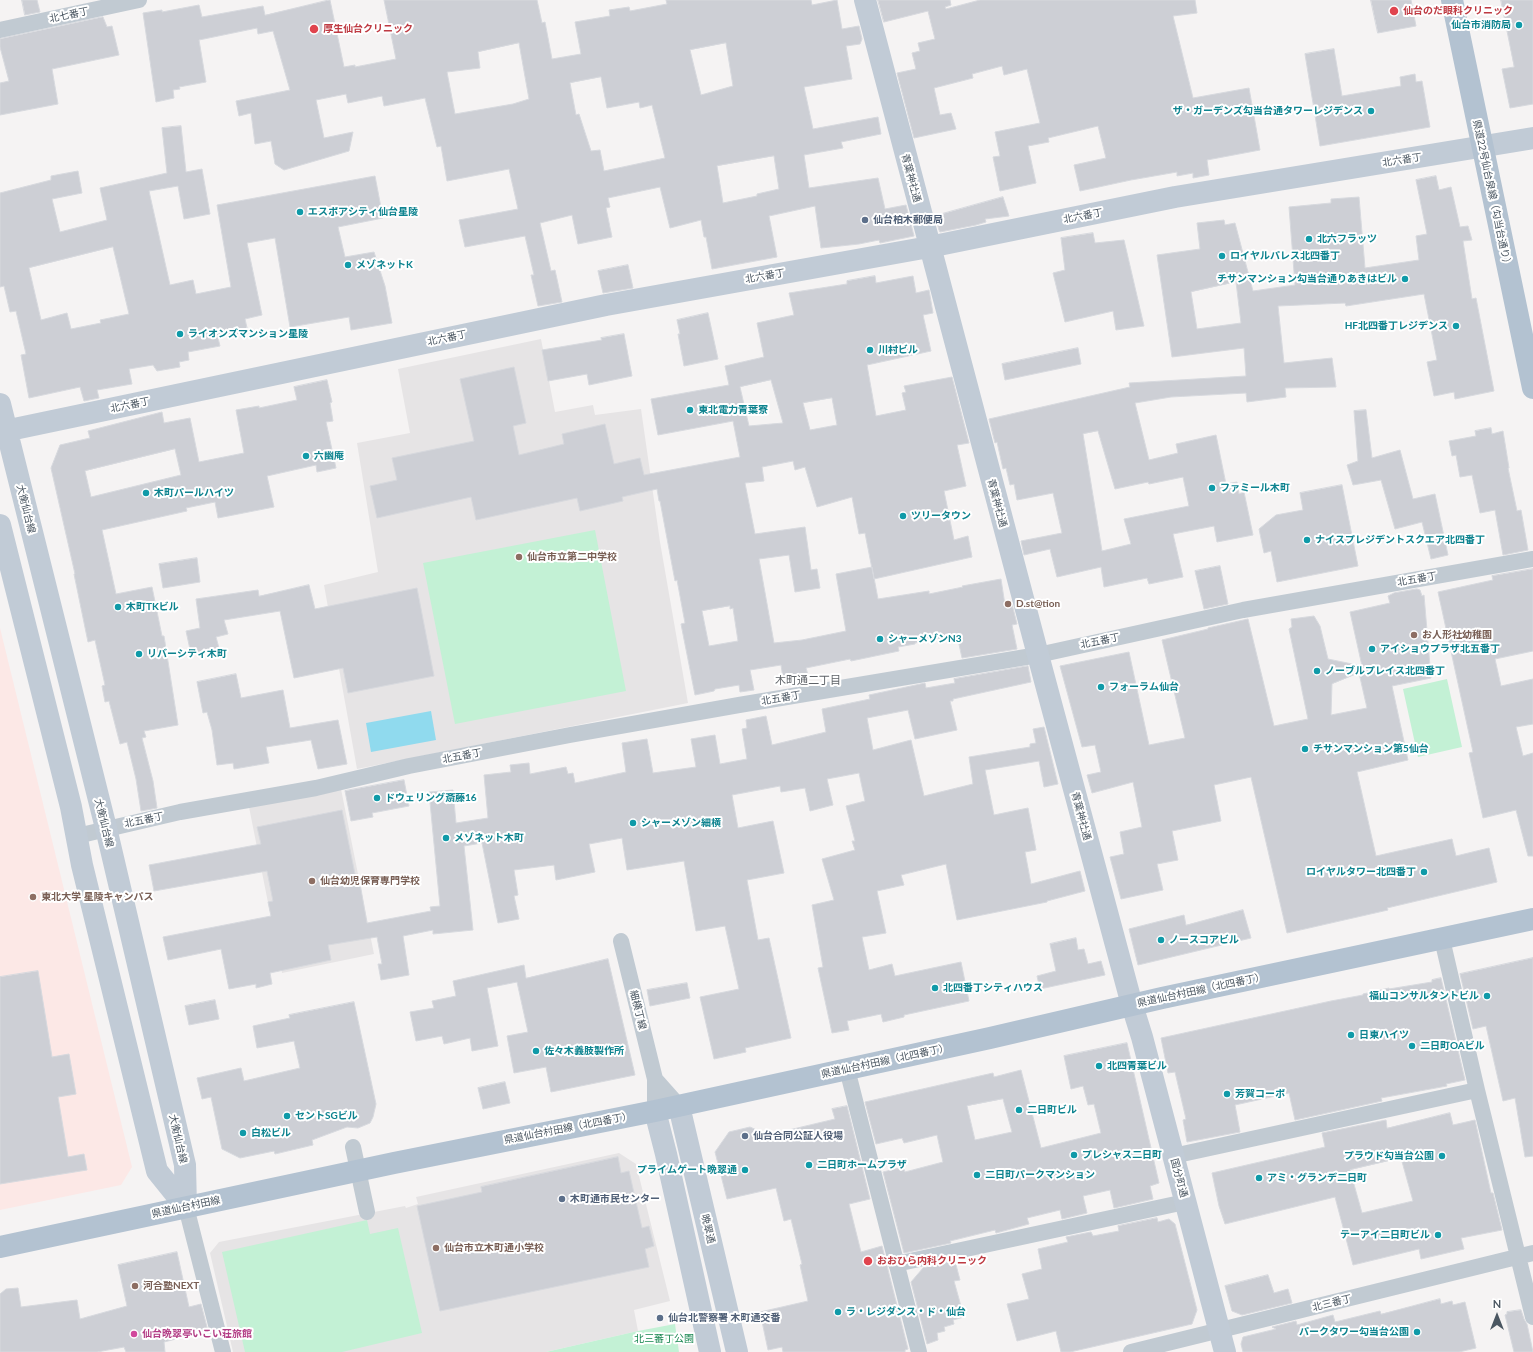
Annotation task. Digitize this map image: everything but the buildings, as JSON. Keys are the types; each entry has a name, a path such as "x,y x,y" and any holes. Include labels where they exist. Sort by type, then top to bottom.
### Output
{"main road":[{"name":"県道22号仙台泉線（勾当台通り）","path":"1452,0 1533,388"},
{"name":"県道仙台村田線（北四番丁）","path":"236,1196 679,1106 1132,1005 1533,919"},
{"name":"県道仙台村田線","path":"0,1247 236,1196"}],"street":[{"name":"北七番丁","path":"0,30 139,0"},
{"name":"青葉神社通","path":"865,0 929,246 1132,1005"},
{"name":"北六番丁","path":"3,431 606,305 929,246 1175,197 1533,138"},
{"name":"大衡仙台線","path":"0,404 3,431 106,828 185,1165 186,1207"},
{"path":"0,525 71,807 82,865 157,1171 186,1207 223,1352"},
{"name":"北五番丁","path":"77,836 106,828 180,812 316,788 409,766 570,735 1038,655 1243,610 1533,559"},
{"path":"1442,939 1477,1090 1526,1255 1533,1317"},
{"name":"細横丁線","path":"621,941 655,1079"},
{"name":"国分町通","path":"1132,1005 1142,1037 1225,1352"},
{"path":"847,1069 919,1352"},
{"path":"655,1079 679,1106"},
{"path":"655,1079 655,1111 710,1352"},
{"path":"1173,1156 1477,1090"},
{"name":"晩翠通","path":"679,1106 737,1352"},
{"path":"353,1147 367,1212"},
{"path":"896,1264 1185,1202"},
{"name":"北三番丁","path":"1130,1352 1526,1255"}],"shaded area":[{"name":"仙台市立第二中学校","path":"541,339 555,412 593,405 595,415 641,409 660,542 688,703 357,769 324,585 378,572 357,443 410,433 398,369"},
{"name":"東北大学 星陵キャンパス","path":"0,628 132,1167 121,1185 0,1210"},
{"name":"仙台幼児保育専門学校","path":"341,789 374,954 282,973 249,807"},
{"name":"仙台市立木町通小学校","path":"619,1153 636,1164 670,1301 634,1310 638,1331 546,1352 233,1352 210,1253 219,1242 405,1206 406,1208 418,1204 416,1197"}],"green space":[{"path":"595,530 626,691 455,724 423,563"},
{"path":"1447,679 1462,747 1418,757 1403,689"},
{"path":"367,1220 370,1234 398,1228 422,1333 342,1352 245,1352 222,1252"},
{"name":"北三蕃丁公園","path":"675,1324 679,1352 546,1352 638,1331"}],"water":[{"path":"431,711 436,740 371,752 366,723"}],"place":[{"name":"仙台のだ眼科クリニック","path":"1394,11"},
{"name":"仙台市消防局","path":"1519,25"},
{"name":"厚生仙台クリニック","path":"314,29"},
{"name":"ザ・ガーデンズ勾当台通タワーレジデンス","path":"1371,111"},
{"name":"エスポアシティ仙台星陵","path":"300,212"},
{"name":"仙台柏木郵便局","path":"865,220"},
{"name":"北六フラッツ","path":"1309,239"},
{"name":"ロイヤルパレス北四番丁","path":"1222,256"},
{"name":"メゾネットK","path":"348,265"},
{"name":"チサンマンション勾当台通りあきはビル","path":"1405,279"},
{"name":"HF北四番丁レジデンス","path":"1456,326"},
{"name":"ライオンズマンション星陵","path":"180,334"},
{"name":"川村ビル","path":"870,350"},
{"name":"東北電力青葉寮","path":"690,410"},
{"name":"六幽庵","path":"306,456"},
{"name":"ファミール木町","path":"1212,488"},
{"name":"木町パールハイツ","path":"146,493"},
{"name":"ツリータウン","path":"903,516"},
{"name":"ナイスプレジデントスクエア北四番丁","path":"1307,540"},
{"name":"仙台市立第二中学校","path":"519,557"},
{"name":"D.st@tion","path":"1008,604"},
{"name":"木町TKビル","path":"118,607"},
{"name":"お人形社幼稚園","path":"1414,635"},
{"name":"シャーメゾンN3","path":"880,639"},
{"name":"アイショウプラザ北五番丁","path":"1372,649"},
{"name":"リバーシティ木町","path":"139,654"},
{"name":"ノーブルプレイス北四番丁","path":"1317,671"},
{"name":"フォーラム仙台","path":"1101,687"},
{"name":"チサンマンション第5仙台","path":"1305,749"},
{"name":"ドウェリング斎藤16","path":"377,798"},
{"name":"シャーメゾン細横","path":"633,823"},
{"name":"メゾネット木町","path":"446,838"},
{"name":"ロイヤルタワー北四番丁","path":"1424,872"},
{"name":"仙台幼児保育専門学校","path":"312,881"},
{"name":"東北大学 星陵キャンパス","path":"33,897"},
{"name":"ノースコアビル","path":"1161,940"},
{"name":"北四番丁シティハウス","path":"935,988"},
{"name":"福山コンサルタントビル","path":"1487,996"},
{"name":"日東ハイツ","path":"1351,1035"},
{"name":"二日町OAビル","path":"1412,1046"},
{"name":"佐々木義肢製作所","path":"536,1051"},
{"name":"北四青葉ビル","path":"1099,1066"},
{"name":"芳賀コーポ","path":"1227,1094"},
{"name":"二日町ビル","path":"1019,1110"},
{"name":"セントSGビル","path":"287,1116"},
{"name":"白松ビル","path":"243,1133"},
{"name":"仙台合同公証人役場","path":"745,1136"},
{"name":"プレシャス二日町","path":"1074,1155"},
{"name":"プラウド勾当台公園","path":"1442,1156"},
{"name":"二日町ホームプラザ","path":"809,1165"},
{"name":"プライムゲート晩翠通","path":"745,1170"},
{"name":"二日町パークマンション","path":"977,1175"},
{"name":"アミ・グランデ二日町","path":"1259,1178"},
{"name":"木町通市民センター","path":"562,1199"},
{"name":"テーアイ二日町ビル","path":"1438,1235"},
{"name":"仙台市立木町通小学校","path":"436,1248"},
{"name":"おおひら内科クリニック","path":"868,1261"},
{"name":"河合塾NEXT","path":"135,1286"},
{"name":"ラ・レジダンス・ド・仙台","path":"838,1312"},
{"name":"仙台北警察署 木町通交番","path":"660,1318"},
{"name":"パークタワー勾当台公園","path":"1417,1332"},
{"name":"仙台晩翠亭いこい荘旅館","path":"134,1334"}],"district":[{"name":"木町通二丁目","path":"808,680"}]}
